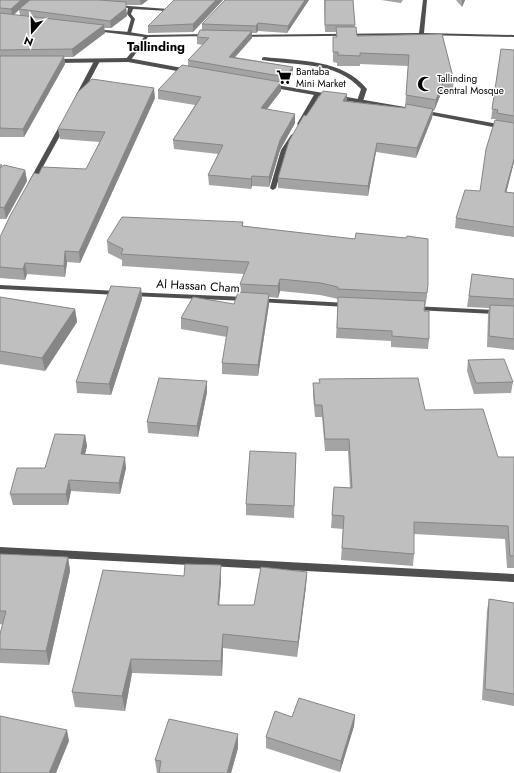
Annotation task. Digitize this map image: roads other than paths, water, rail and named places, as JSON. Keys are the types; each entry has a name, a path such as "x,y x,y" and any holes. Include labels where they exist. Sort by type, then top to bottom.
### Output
{"street":[{"path":"421,34 425,0"},
{"path":"109,6 168,10"},
{"path":"129,33 133,18 129,14 131,7"},
{"path":"90,29 147,36 195,34 217,35"},
{"path":"195,34 200,29"},
{"path":"232,36 421,34 514,36"},
{"path":"128,60 147,36"},
{"path":"264,59 318,65 337,70 360,83 364,89 360,101"},
{"path":"52,61 128,60 196,72"},
{"path":"75,102 97,61"},
{"path":"264,85 514,129"},
{"path":"273,188 284,150 317,94"},
{"path":"26,192 67,116"},
{"name":"Al Hassan Cham","path":"0,287 356,305"},
{"path":"403,307 514,313"},
{"path":"0,551 514,578"}],"place":[{"name":"Bantaba Mini Market","path":"284,77"},
{"name":"Tallinding Central Mosque","path":"425,84"}],"district":[{"name":"Tallinding","path":"156,46"}]}
